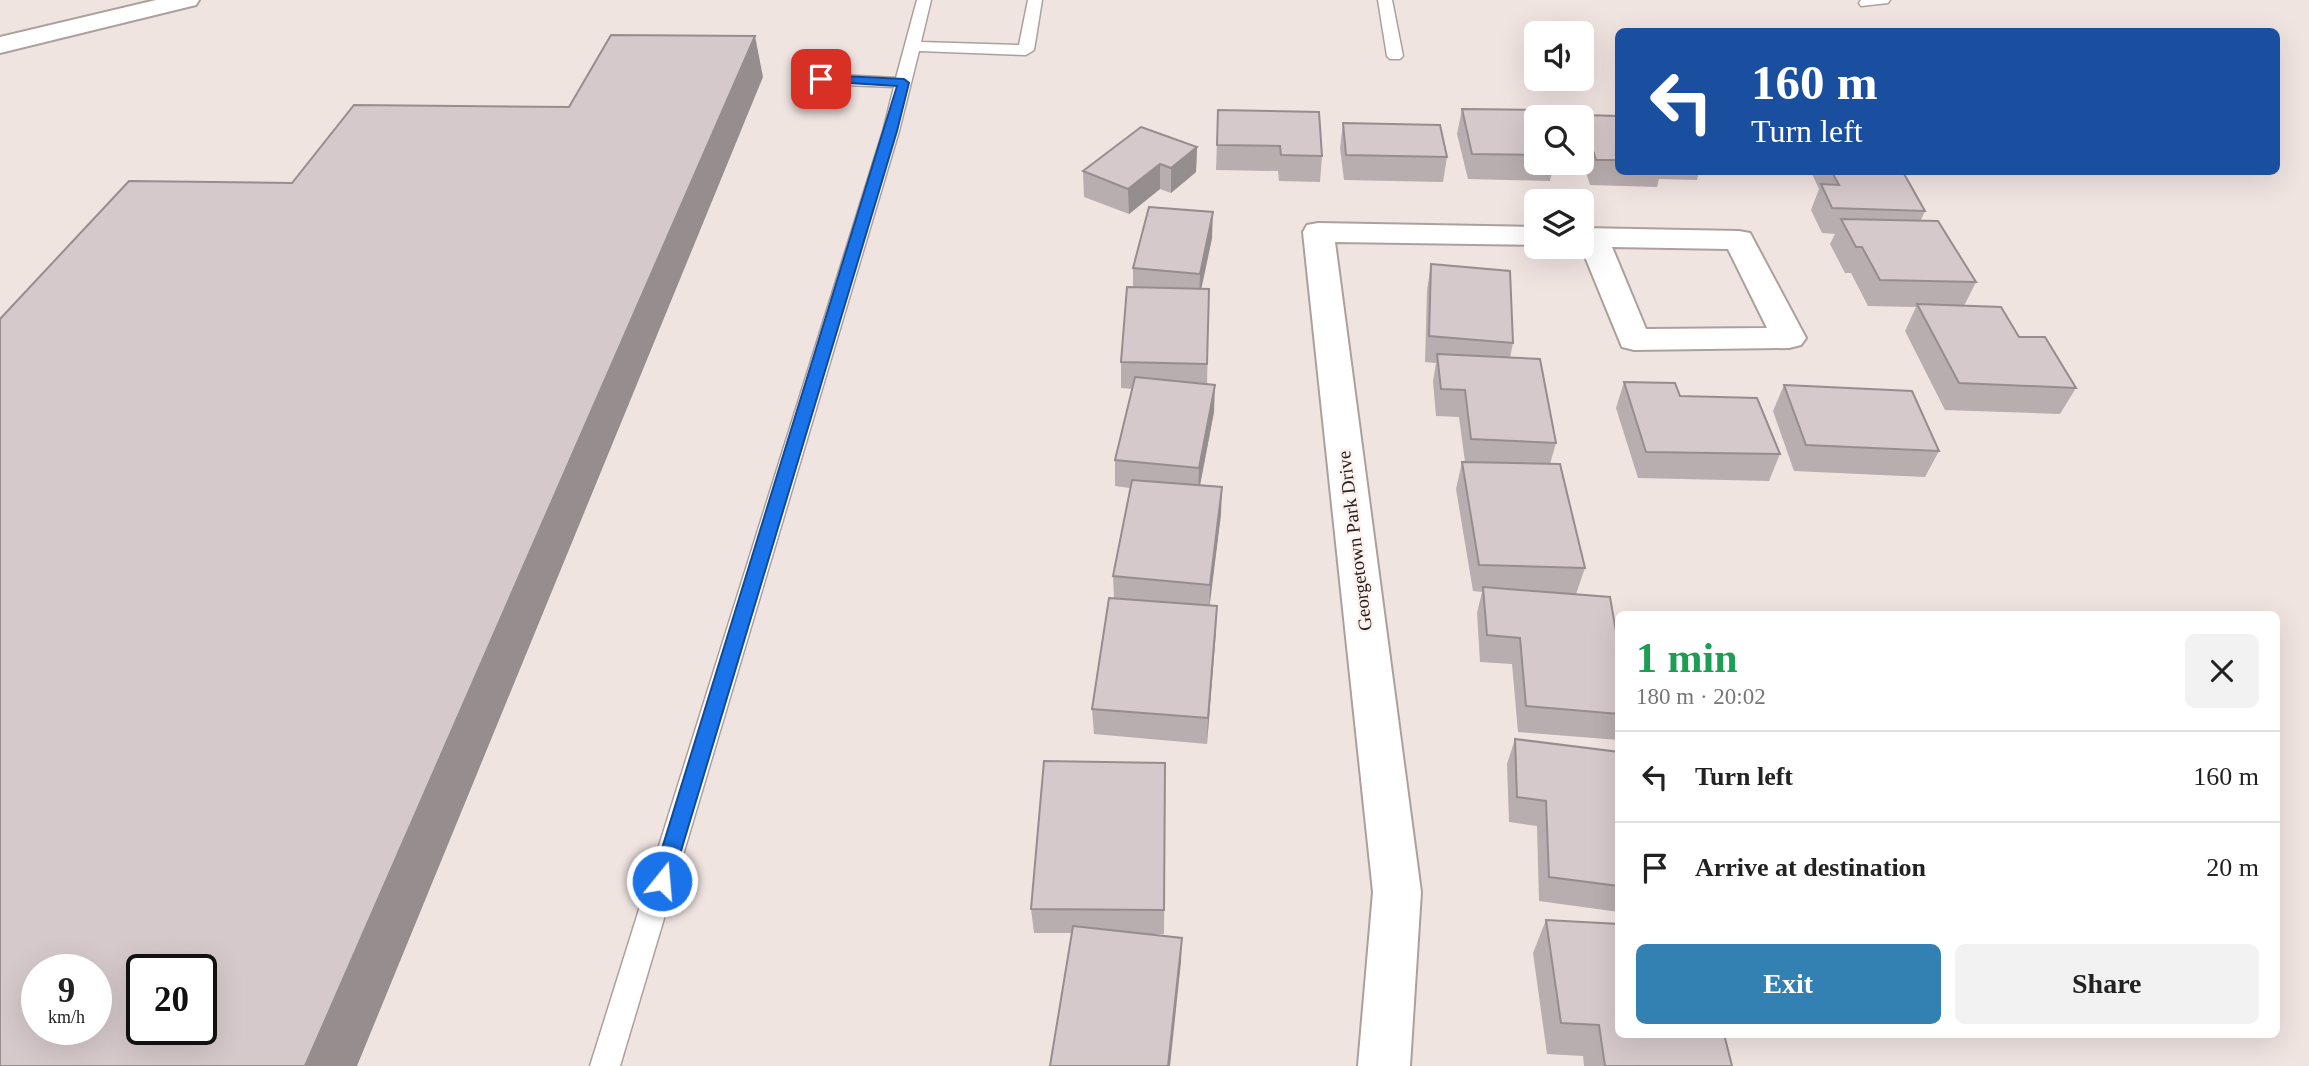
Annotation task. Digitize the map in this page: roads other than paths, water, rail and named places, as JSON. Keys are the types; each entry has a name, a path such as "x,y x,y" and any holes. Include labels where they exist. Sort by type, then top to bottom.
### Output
{"street":[{"path":"0,45 187,0"},
{"name":"Georgetown Park Drive","path":"1384,1066 1397,892 1318,232 1524,236"},
{"path":"1587,237 1739,240 1789,338 1634,340 1587,237"}],"lane":[{"path":"606,1066 891,131 924,0"},
{"path":"912,46 1026,50 1035,0"},
{"path":"1385,0 1395,56"},
{"path":"1866,3 1883,0"},
{"path":"821,79 904,83"}]}
